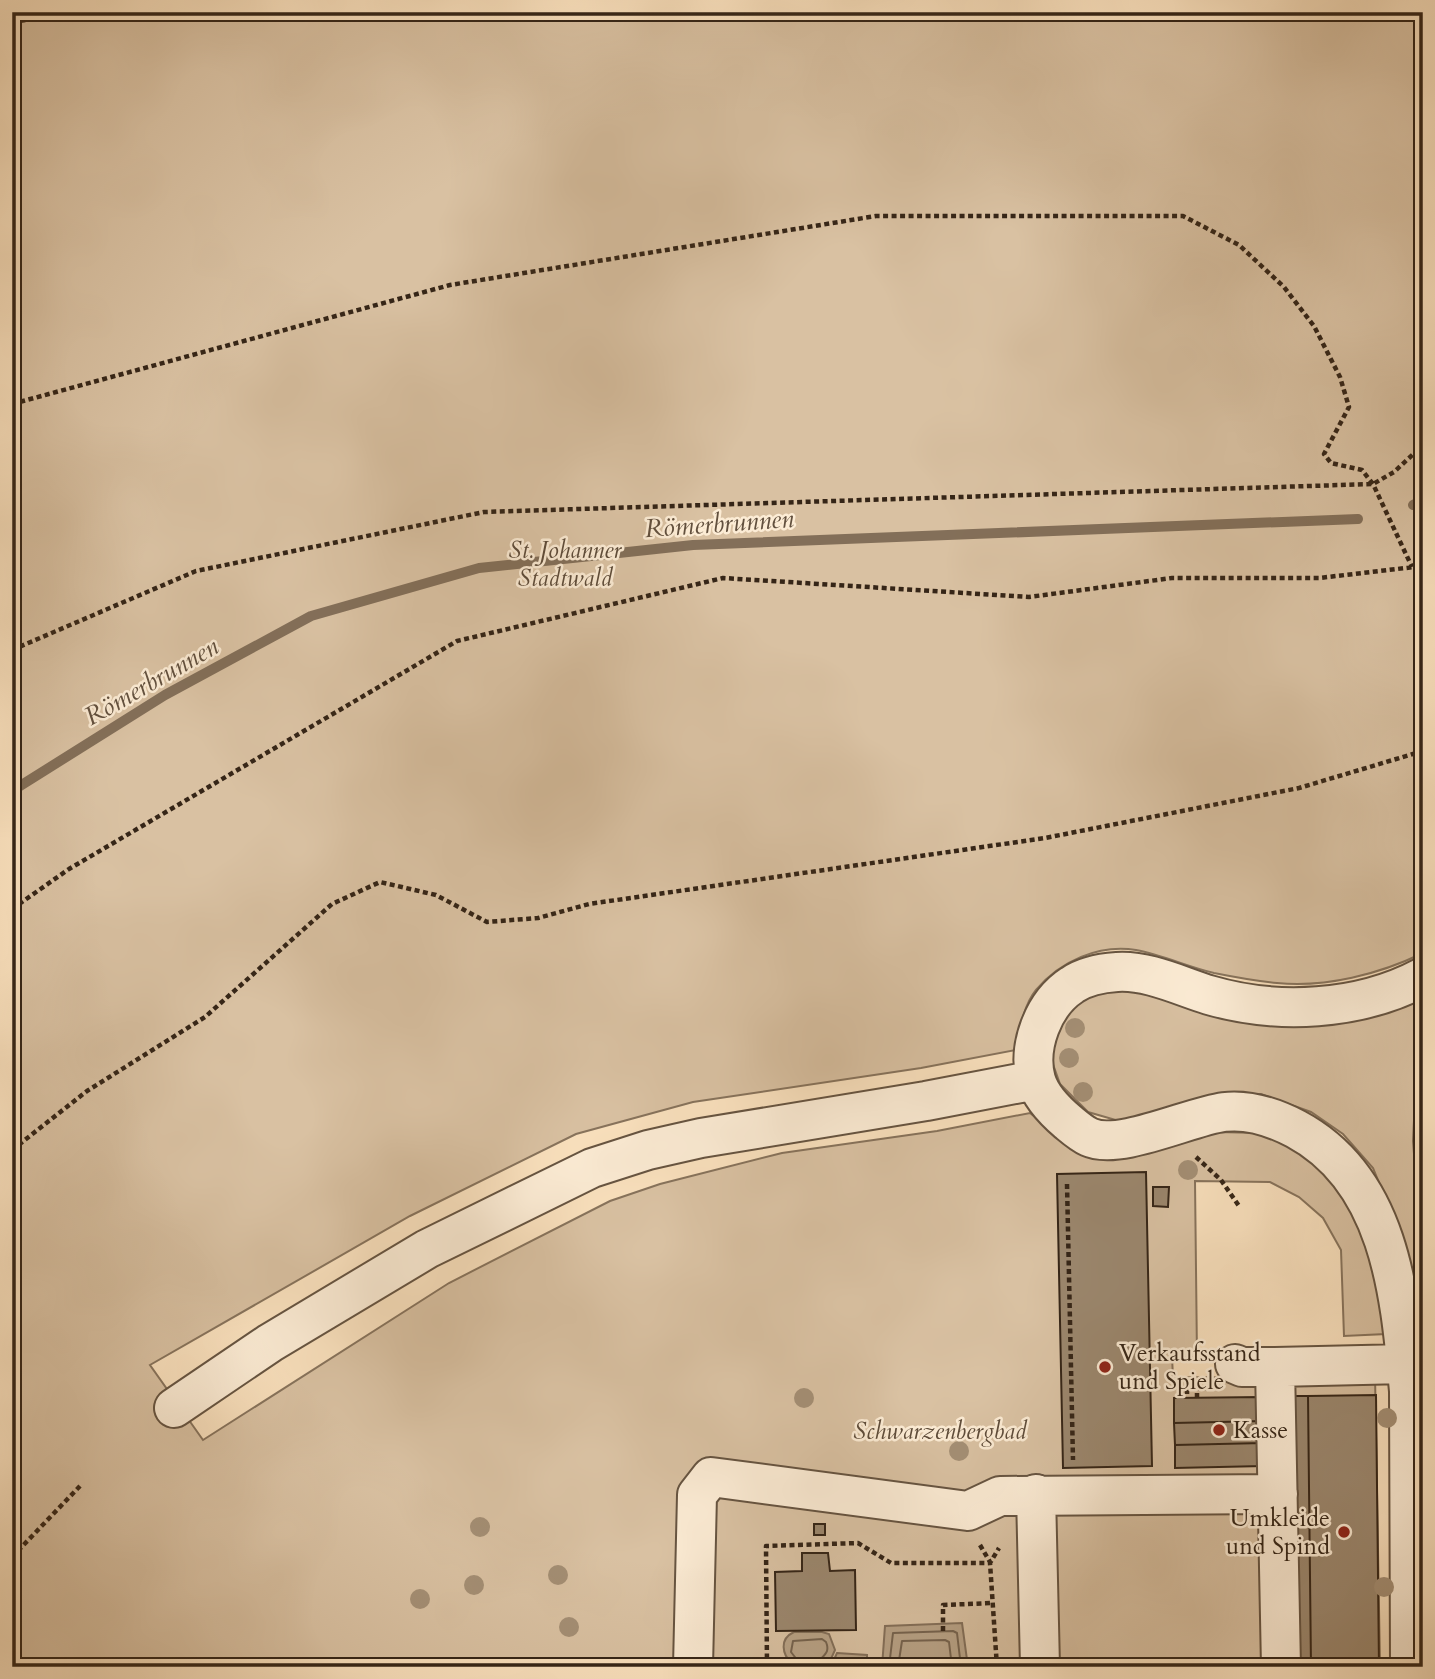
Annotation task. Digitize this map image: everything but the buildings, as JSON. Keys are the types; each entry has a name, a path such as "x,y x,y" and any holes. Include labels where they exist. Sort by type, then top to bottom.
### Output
{"street":[{"path":"1410,1667 1409,1391 1397,1288 1380,1230 1367,1199 1347,1169 1318,1141 1288,1125 1258,1114 1224,1112 1111,1140 1091,1138 1051,1108 1036,1080 1034,1049 1040,1027 1051,1006 1071,985 1098,973 1134,971 1213,996 1277,1007 1332,1005 1377,995 1423,977"},
{"path":"174,1408 270,1343 427,1249 592,1168 648,1150 701,1138 1036,1080"},
{"path":"1235,1364 1242,1367 1275,1367 1406,1364"},
{"path":"1275,1367 1280,1667"},
{"path":"693,1667 697,1495 711,1476 968,1511 1000,1496 1278,1494"},
{"path":"1037,1494 1040,1667"}],"path":[{"path":"12,22 76,12"},
{"path":"12,404 450,285 876,216 1184,216 1239,245 1284,287 1314,326 1340,377 1349,407 1324,454 1331,463 1362,470 1373,484 1412,567"},
{"path":"12,650 196,571 484,512 1373,484 1394,472 1423,445"},
{"path":"12,909 69,869 457,641 723,578 1029,597 1172,578 1320,578 1423,566"},
{"path":"12,1150 87,1091 205,1017 332,904 380,881 436,895 487,922 538,918 589,904 1045,838 1298,788 1423,751"},
{"path":"1423,1079 1420,1143 1423,1178"},
{"path":"1164,1128 1222,1180 1239,1206"},
{"path":"1067,1184 1073,1468"},
{"path":"1187,1389 1187,1398"},
{"path":"1197,1389 1197,1398"},
{"path":"12,1557 80,1486"},
{"path":"767,1667 766,1546 858,1543 891,1563 990,1563"},
{"path":"990,1563 1001,1544"},
{"path":"980,1545 990,1563 997,1667"},
{"path":"943,1631 943,1605 993,1602"}],"green space":[{"name":"St. Johanner Stadtwald","path":"12,12 1423,12 1423,953 1352,978 1295,984 1214,973 1136,950 1094,952 1068,963 1036,990 1025,1011 1016,1050 921,1068 693,1102 576,1134 410,1216 150,1365 203,1440 449,1283 610,1201 660,1184 782,1153 937,1131 1030,1113 1069,1144 1218,1132 1258,1133 1279,1139 1340,1182 1371,1252 1386,1334 1344,1336 1341,1250 1323,1218 1299,1197 1270,1182 1195,1181 1197,1357 1172,1357 1173,1377 1307,1378 1375,1374 1380,1667 12,1667"},
{"path":"1124,987 1423,994 1423,1038 1417,1059 1413,1141 1423,1293 1413,1289 1397,1226 1373,1168 1343,1134 1311,1112 1261,1094 1214,1097 1119,1121 1088,1112 1060,1084 1049,1053 1059,1021 1078,1002"}],"water":[{"path":"962,1623 968,1667 882,1667 885,1626"},
{"path":"794,1632 829,1634 835,1650 830,1661 818,1667 792,1664 786,1656 784,1643"},
{"path":"837,1653 867,1655 867,1667 828,1667"}],"waterway":[{"name":"Römerbrunnen","path":"1413,505 1423,500"},
{"name":"Römerbrunnen","path":"12,791 165,695 311,616 479,568 693,545 1358,519"}],"place":[{"name":"Verkaufsstand und Spiele","path":"1105,1367"},
{"name":"Kasse","path":"1219,1430"},
{"name":"Umkleide und Spind","path":"1344,1532"}],"park label":[{"name":"Schwarzenbergbad","path":"940,1431"}]}
